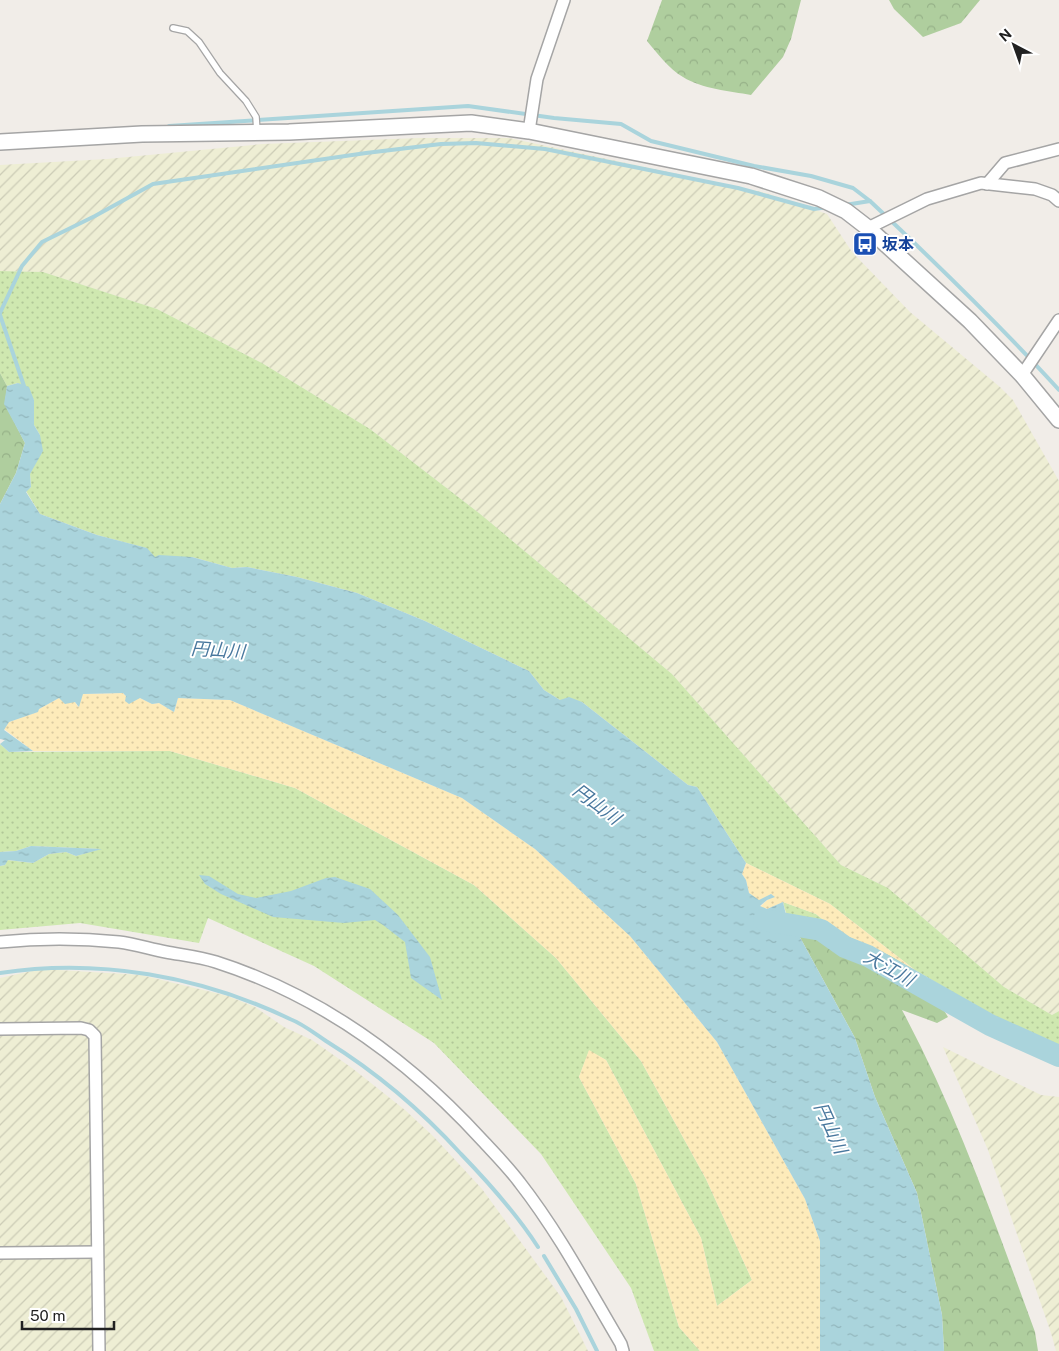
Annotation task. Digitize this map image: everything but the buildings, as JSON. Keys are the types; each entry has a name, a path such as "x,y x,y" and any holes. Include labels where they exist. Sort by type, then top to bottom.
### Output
{"street":[{"path":"529,131 537,79 564,0"},
{"path":"0,142 142,134 257,132 471,123 529,131 751,176 819,198 846,211 868,228 970,321 1022,375 1059,420"},
{"path":"987,184 1005,163 1059,149"},
{"path":"868,228 927,199 980,183 1014,185 1035,189 1052,195 1059,201"},
{"path":"1022,375 1059,320"},
{"path":"0,942 22,940 120,942 214,962 244,972 294,994 347,1023 427,1084 455,1110 520,1182 557,1235 621,1344 623,1351"},
{"path":"0,1029 80,1028 90,1030 95,1036 99,1351"},
{"path":"0,1253 98,1252"}],"lane":[{"path":"173,28 188,31 199,42 220,73 246,101 256,117 257,132"}],"green space":[{"path":"662,0 801,0 791,39 783,57 751,95 699,84 673,70 647,41"},
{"path":"889,0 980,0 961,23 923,37 894,9"},
{"path":"420,138 509,138 766,193 827,214 852,252 910,312 1013,400 1059,481 1059,1011 1052,1015 1004,987 888,888 841,865 672,674 479,513 370,429 262,363 157,309 43,272 0,271 0,165 107,159 263,144"},
{"path":"0,271 43,272 157,309 262,363 370,429 479,513 672,674 841,865 888,888 1004,987 1052,1015 1059,1011 1059,1045 1018,1031 915,970 830,904 746,863 697,787 688,785 582,702 560,700 544,690 529,671 425,621 357,593 297,577 247,567 232,568 192,557 155,558 146,548 97,535 40,514 26,491 31,487 30,474 40,435 34,425 34,400 18,383 7,386 0,373"},
{"path":"0,373 7,386 5,404 25,443 16,473 0,504"},
{"path":"0,744 9,752 170,751 295,788 474,885 556,958 641,1061 706,1179 752,1280 717,1306 701,1238 606,1060 589,1051 579,1077 636,1184 679,1327 700,1351 654,1351 631,1288 541,1154 434,1043 314,966 208,918 199,943 80,923 0,930 0,866 5,865 7,860 33,863 49,854 66,852 76,856 100,849 31,846 16,851 0,852"},
{"path":"783,902 816,914 839,932 802,932 791,923"},
{"path":"796,930 804,933 839,932 889,955 915,970 928,984 948,1017 937,1023 902,1010 958,1128 1035,1332 1038,1351 944,1351 942,1315 917,1193 875,1097 855,1038"},
{"path":"41,969 141,975 228,996 255,1007 284,1027 312,1040 352,1068 405,1110 433,1136 482,1189 561,1297 588,1351 0,1351 0,978"},
{"path":"943,1047 1041,1095 1059,1097 1059,1351 1056,1351 988,1150"}],"sand":[{"path":"123,693 126,696 140,698 152,704 159,703 174,712 178,698 230,700 462,798 535,849 630,936 717,1042 805,1199 820,1241 820,1351 700,1351 679,1327 636,1184 579,1077 589,1050 606,1060 701,1238 717,1306 752,1280 706,1179 641,1061 556,958 474,885 295,788 170,751 33,751 4,729 9,722 37,712 59,698 75,702 78,707 82,694"},
{"path":"746,863 830,904 915,970 889,955 839,932 816,914 783,902 768,909 760,907 767,900 774,897 771,894 759,901 749,893 746,880 742,874"}],"water":[{"name":"円山川","path":"18,383 29,387 34,400 34,425 40,435 43,451 30,474 31,487 26,492 40,514 97,535 147,548 155,557 159,555 192,557 232,568 247,567 297,577 357,593 425,621 529,671 544,690 560,700 569,697 582,702 688,785 697,787 746,863 742,874 746,880 749,893 759,900 771,894 775,897 767,900 760,906 767,909 783,902 786,915 855,1038 875,1097 917,1193 942,1315 944,1351 820,1351 820,1241 805,1199 717,1042 630,936 535,849 462,798 230,700 178,698 174,712 159,703 152,704 140,698 129,704 125,701 126,696 123,693 83,694 79,707 75,702 65,704 59,698 39,709 38,712 9,722 4,730 33,751 9,752 0,744 5,740 0,739 0,504 16,473 25,443 4,404 7,386"},
{"path":"31,846 102,849 76,856 66,852 49,854 33,863 8,860 5,865 0,866 0,852 16,851"},
{"path":"199,875 209,876 238,894 256,898 291,891 326,878 335,877 370,889 398,915 430,957 442,1000 411,978 405,942 375,920 344,923 273,917 221,894 205,884"}],"waterway":[{"path":"169,126 468,106 554,118 621,124 651,141 754,166 811,176 853,188 870,201"},
{"path":"0,313 22,266 42,242 95,216 153,184 366,153 441,144 476,143 545,149 738,188 814,209 828,207"},
{"path":"845,205 870,201 919,247 1059,390"},
{"path":"0,315 25,389"},
{"name":"大江川","path":"764,920 821,930 845,947 868,956 990,1025 1059,1056"},
{"path":"0,973 74,968 148,974 221,992 256,1004 295,1021 363,1066 414,1107 492,1187 521,1222 538,1247"},
{"path":"544,1256 576,1309 597,1351"}],"place":[{"name":"坂本","path":"865,244"}]}
